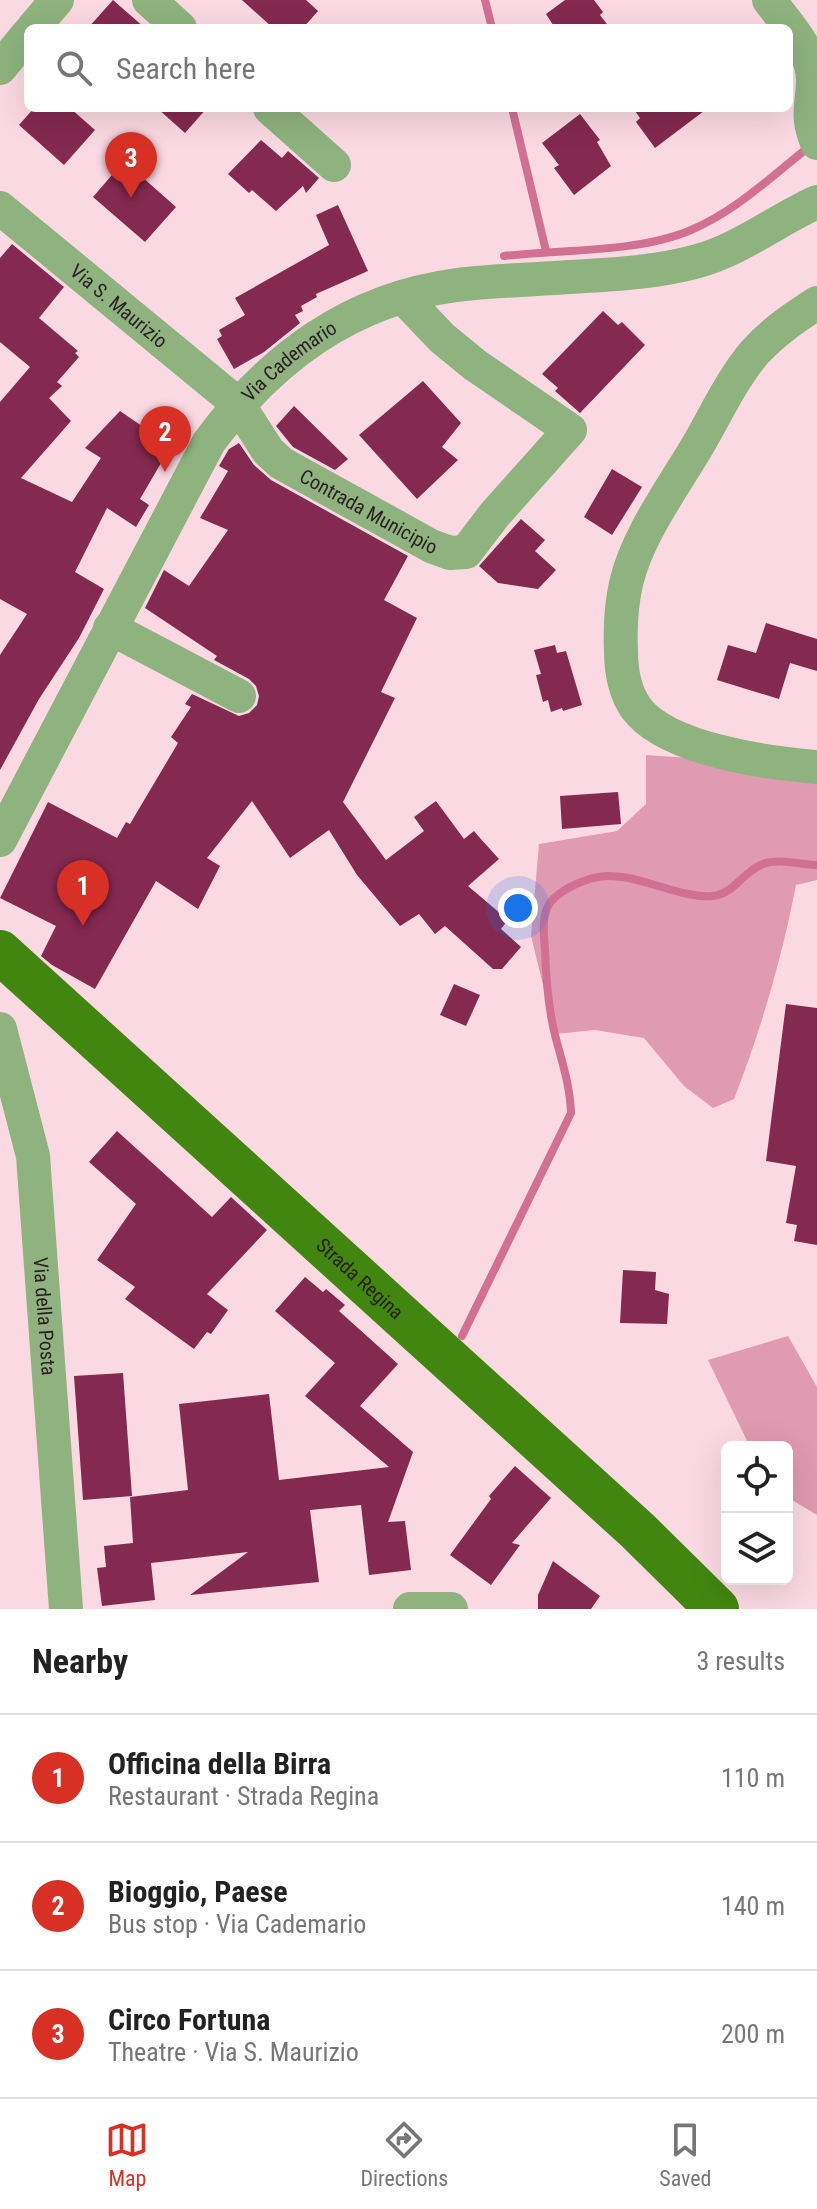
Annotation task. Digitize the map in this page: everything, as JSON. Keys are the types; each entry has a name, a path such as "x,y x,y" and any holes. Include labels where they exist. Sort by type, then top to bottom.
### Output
{"main road":[{"name":"Strada Regina","path":"0,952 638,1531 717,1609"}],"street":[{"path":"36,24 57,0"},
{"path":"149,0 176,24"},
{"path":"769,0 786,24"},
{"path":"793,33 804,48 815,78 810,101 815,137"},
{"path":"0,68 24,39"},
{"path":"274,112 334,165"},
{"name":"Via Cademario","path":"0,840 209,442 238,404 313,338 364,310 455,285 628,273 700,261 734,247 817,202"},
{"name":"Via S. Maurizio","path":"0,208 238,404"},
{"name":"Contrada Municipio","path":"238,404 268,451 281,463 431,546 459,554 466,552 495,514 570,430 475,365 442,338 403,297"},
{"path":"817,303 771,335 733,384 646,533 633,561 626,584 620,635 622,671 628,693 649,722 664,732 725,752 773,763 817,767"},
{"path":"110,628 239,696"},
{"name":"Via della Posta","path":"0,1029 33,1156 66,1609"},
{"path":"410,1609 451,1609"}],"shaded area":[{"path":"646,755 817,767 817,880 796,885 777,967 744,1073 734,1099 713,1108 684,1086 644,1038 595,1030 555,1034 531,936 539,844 617,831 646,804"},
{"path":"788,1336 817,1387 817,1515 793,1501 793,1441 747,1441 708,1360"}],"building":[{"path":"113,0 140,24 92,24"},
{"path":"242,0 306,0 318,11 307,24 269,24"},
{"path":"565,0 594,0 607,24 552,24 546,14"},
{"path":"30,112 75,112 95,130 64,165 19,125"},
{"path":"161,112 203,112 185,133"},
{"path":"636,112 703,112 655,148 636,122 640,118"},
{"path":"580,114 600,140 597,142 611,166 574,195 554,168 559,165 542,143"},
{"path":"261,140 282,158 288,151 319,178 306,193 303,186 276,211 228,174"},
{"path":"124,161 176,207 145,242 93,197"},
{"path":"338,205 368,271 316,294 317,297 301,306 303,311 295,315 300,323 264,352 234,369 217,339 222,336 219,330 245,315 235,298 329,245 316,215"},
{"path":"12,244 64,287 39,318 78,351 75,353 79,357 57,382 62,386 49,398 71,421 21,478 72,502 101,458 85,448 120,411 171,446 140,499 149,505 136,527 107,508 75,572 104,589 79,638 39,699 0,770 0,655 27,614 0,599 0,402 30,367 0,342 0,258"},
{"path":"603,311 618,325 622,322 645,345 580,413 555,391 558,388 542,374"},
{"path":"423,381 461,423 442,447 458,460 417,499 359,435"},
{"path":"294,406 348,459 335,470 293,447 276,426"},
{"path":"239,443 254,465 271,480 408,556 384,600 417,618 381,692 395,698 343,802 386,860 424,831 414,817 436,801 464,839 474,831 499,859 468,886 508,920 501,929 521,947 502,969 493,969 445,926 435,934 419,914 400,926 357,875 329,830 290,858 252,801 207,858 220,866 198,909 156,881 95,989 41,956 56,926 0,898 48,802 117,838 126,822 130,824 178,743 171,737 191,707 185,704 192,694 239,716 249,713 257,705 259,696 256,686 249,679 214,660 217,656 145,608 164,570 189,586 228,530 200,518 228,471 219,466 229,449"},
{"path":"612,469 642,487 612,535 584,517"},
{"path":"521,519 545,540 535,551 556,570 538,589 498,583 479,566"},
{"path":"766,623 817,639 817,671 790,663 779,699 717,680 728,645 756,653"},
{"path":"555,645 557,653 566,651 582,705 551,712 548,700 543,702 536,675 541,674 534,650"},
{"path":"618,792 621,824 562,829 560,796"},
{"path":"454,984 480,995 466,1026 440,1015"},
{"path":"786,1004 817,1008 817,1245 794,1241 797,1225 786,1223 796,1166 766,1161"},
{"path":"117,1131 212,1217 231,1197 267,1230 207,1294 228,1310 211,1334 207,1332 194,1349 125,1299 135,1287 97,1260 136,1204 89,1162"},
{"path":"623,1270 656,1272 655,1290 669,1294 667,1324 620,1323"},
{"path":"305,1277 345,1305 339,1311 398,1364 360,1406 413,1452 388,1522 405,1521 411,1570 369,1575 361,1505 310,1510 319,1582 190,1595 248,1552 151,1563 155,1600 102,1606 97,1568 106,1567 104,1546 133,1543 130,1497 188,1490 179,1404 269,1394 279,1480 389,1467 305,1396 335,1363 275,1311"},
{"path":"123,1373 132,1496 83,1500 74,1376"},
{"path":"515,1466 551,1498 512,1543 520,1545 491,1585 450,1555 491,1499 489,1496"},
{"path":"553,1561 600,1596 591,1609 538,1609 538,1595"}],"waterway":[{"path":"485,0 491,24"},
{"path":"513,112 546,251"},
{"path":"504,256 647,243 691,230 738,203 810,146"},
{"path":"462,1336 571,1113 548,993 544,923 551,902 569,888 598,877 625,877 685,893 712,896 727,891 756,867 769,862 817,865"}],"place":[{"name":"Circo Fortuna","path":"131,198"},
{"name":"Bioggio, Paese","path":"165,472"},
{"name":"Officina della Birra","path":"83,926"}]}
